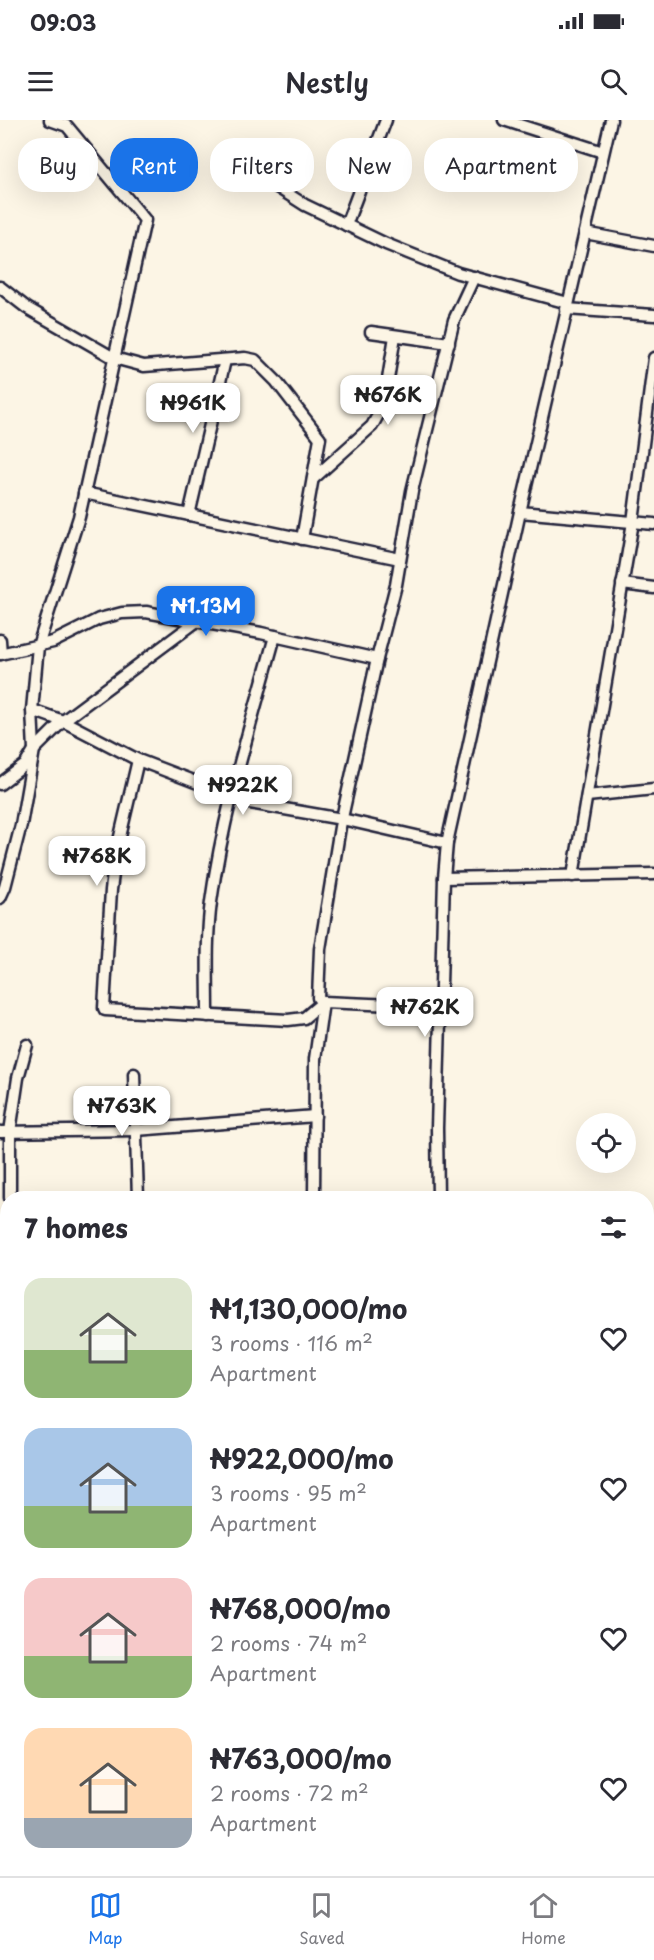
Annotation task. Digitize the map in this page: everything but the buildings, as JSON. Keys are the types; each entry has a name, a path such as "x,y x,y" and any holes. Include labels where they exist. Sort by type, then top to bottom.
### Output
{"street":[{"path":"346,225 386,120"},
{"path":"504,120 603,152"},
{"path":"438,1191 436,1128 447,843 520,512 611,120"},
{"path":"0,898 21,825 34,750 32,710 38,646 79,518 145,220 67,126 55,121"},
{"path":"285,192 305,205 386,244 458,273 567,306 654,315"},
{"path":"585,233 654,246"},
{"path":"440,1006 323,1002 318,998 320,949 342,819 377,659 396,585 411,491 454,320 474,277"},
{"path":"0,287 27,308 114,358 144,366 245,358 255,360 276,381 320,438 302,539"},
{"path":"371,332 449,343"},
{"path":"313,479 372,426 384,404 395,336"},
{"path":"573,876 648,445 654,358"},
{"path":"189,515 225,360"},
{"path":"84,493 400,559"},
{"path":"520,512 654,524"},
{"path":"622,584 654,588"},
{"path":"0,640 1,654 53,642 99,620 122,613 146,612 275,636 377,659"},
{"path":"0,784 25,765 34,750 63,721 197,621"},
{"path":"208,1016 208,955 211,905 217,862 275,636"},
{"path":"32,710 63,721 138,760 249,803 342,819 447,843"},
{"path":"138,760 111,890 104,1008 108,1011 288,1020 304,1018 323,1002"},
{"path":"587,796 654,789"},
{"path":"444,879 654,874"},
{"path":"314,1191 315,1059 323,1002"},
{"path":"9,1191 5,1132 27,1045"},
{"path":"134,1074 138,1191"},
{"path":"5,1132 136,1130 315,1116"}]}
